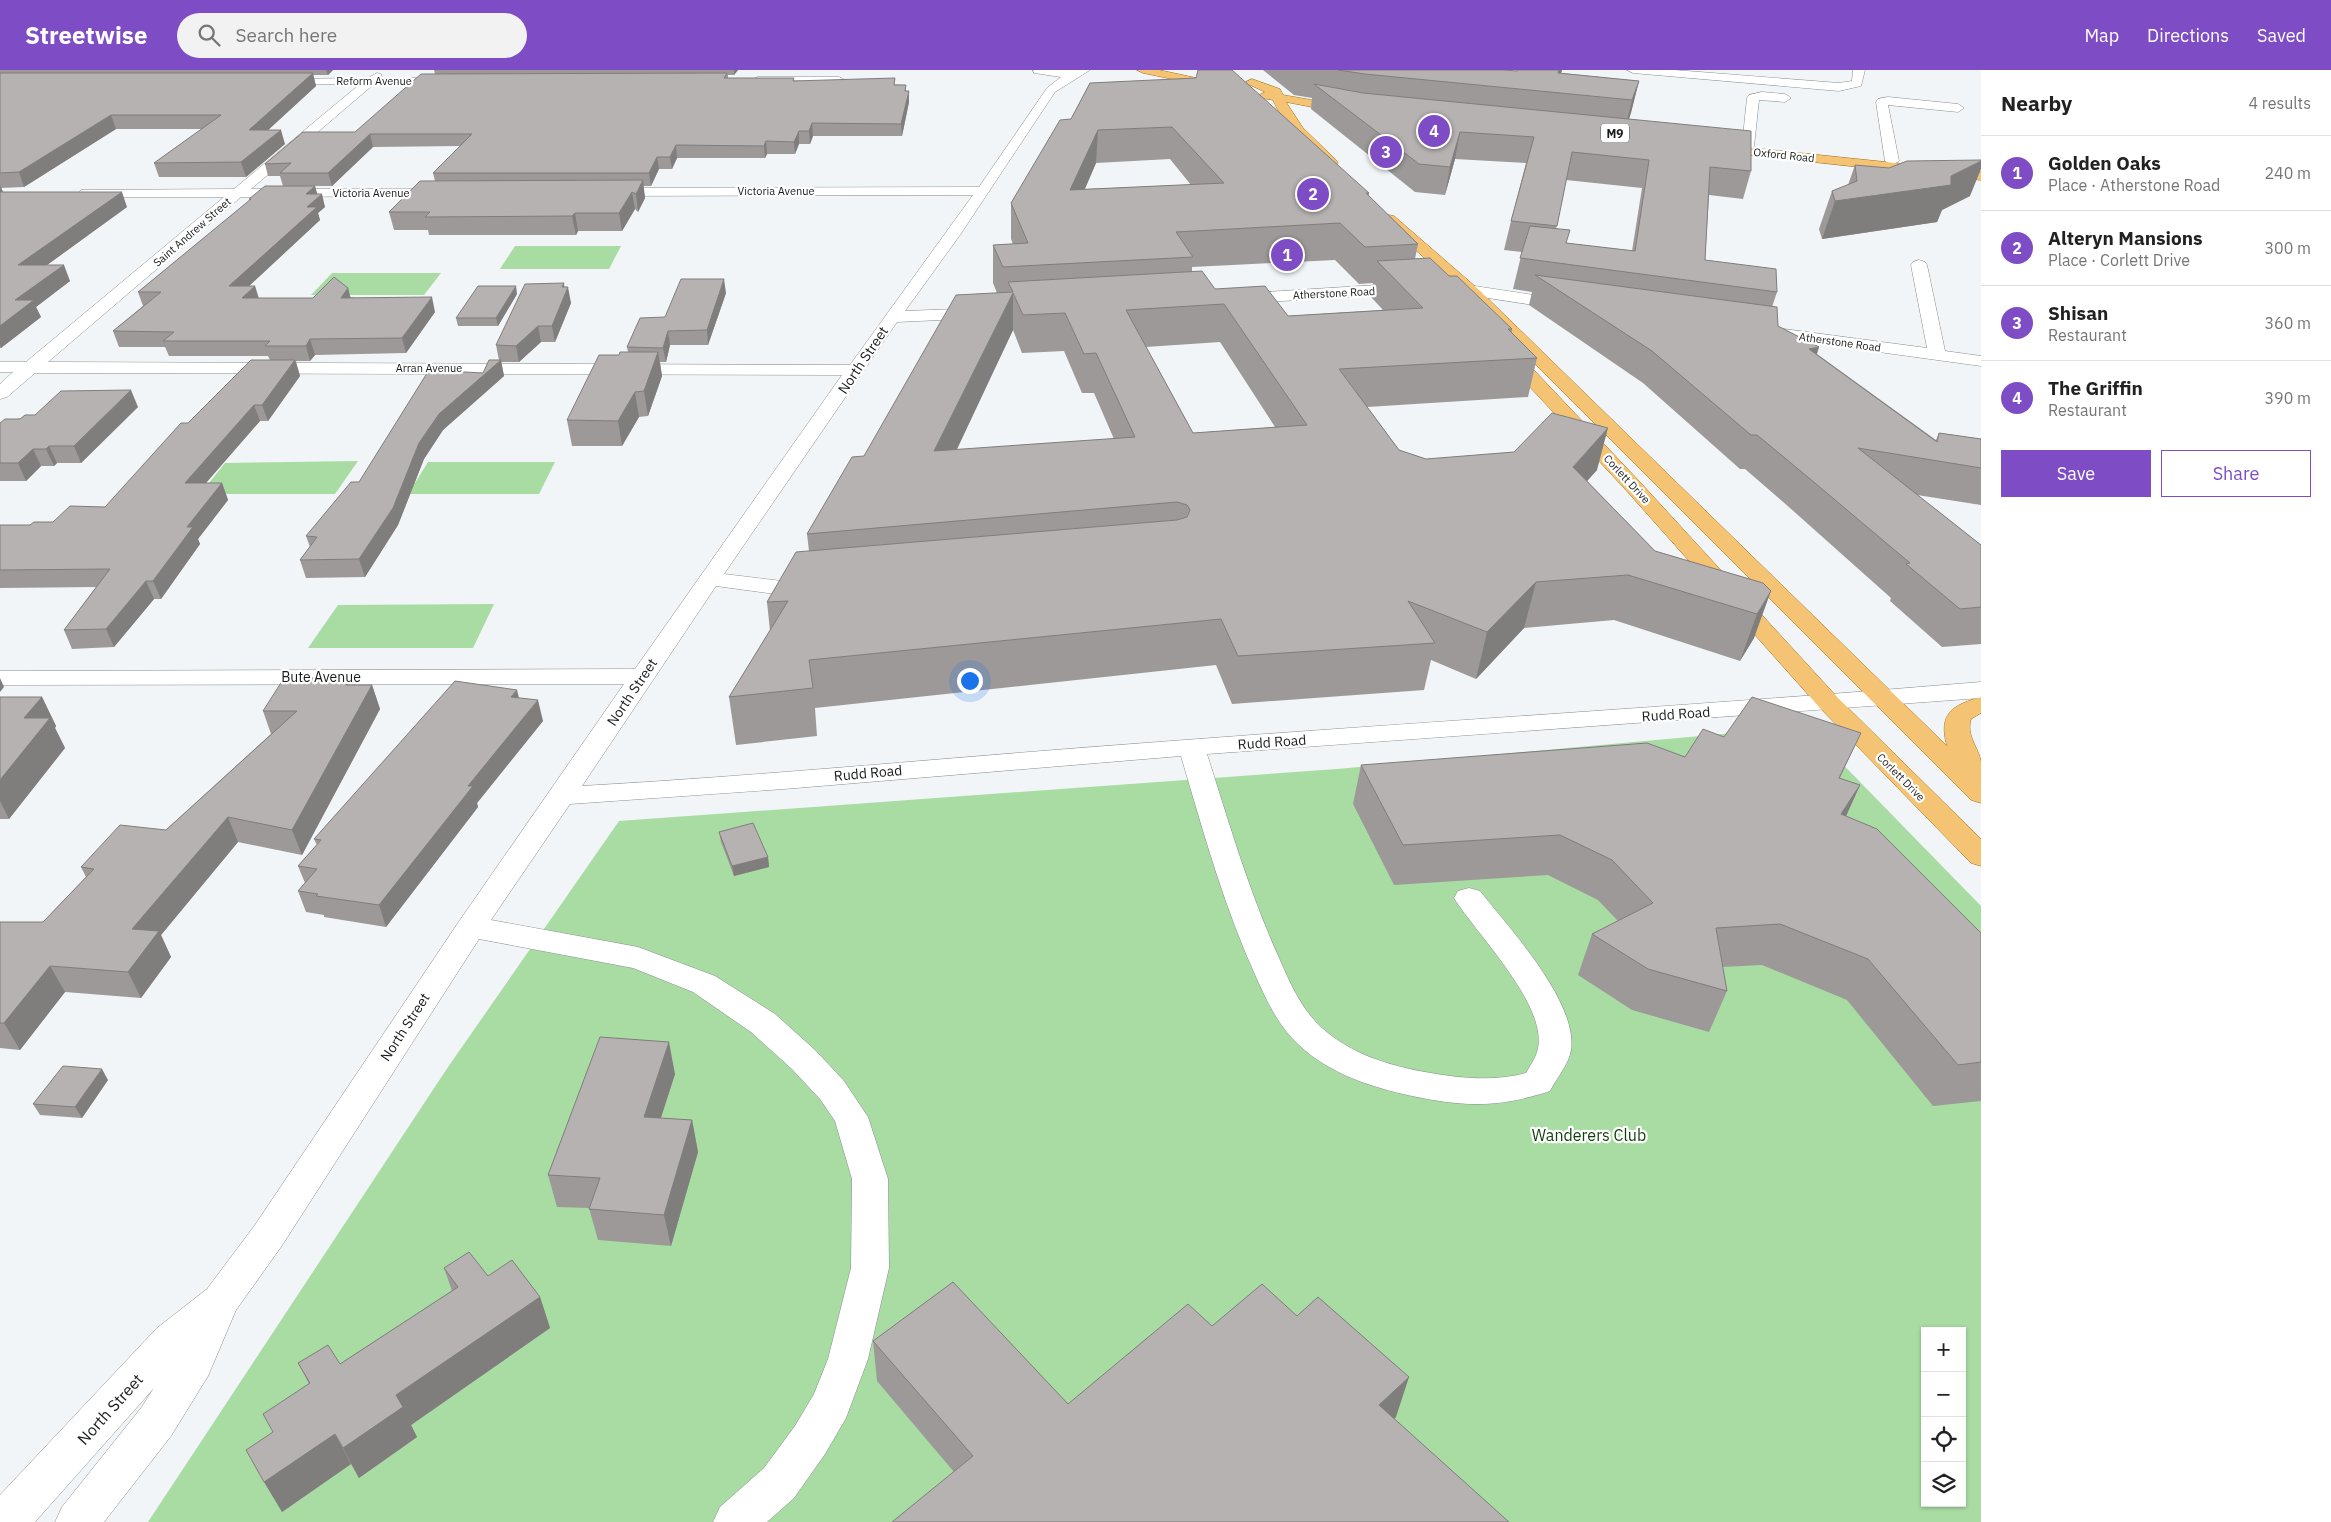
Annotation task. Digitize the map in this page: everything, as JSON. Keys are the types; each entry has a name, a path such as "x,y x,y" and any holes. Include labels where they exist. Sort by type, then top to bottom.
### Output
{"main road":[{"path":"1143,70 1242,85 1361,108 1300,110 1288,117"},
{"path":"1194,70 1223,76"},
{"path":"1242,85 1277,98 1333,108"},
{"path":"1277,98 1288,117 1330,176"},
{"name":"Oxford Road","path":"1981,170 1748,146 1697,144 1981,176"},
{"name":"Corlett Drive","path":"1981,794 1882,699 1471,291 1374,213 1588,437 1829,703 1981,856"},
{"path":"1981,705 1964,711 1958,720 1956,732 1962,748 1981,783"}],"street":[{"name":"Saint Andrew Street","path":"0,393 384,70"},
{"path":"1038,70 1060,74 1081,72"},
{"path":"1038,70 1051,90"},
{"path":"1633,70 1839,87 1857,84 1859,70"},
{"name":"North Street","path":"77,1522 162,1414 194,1363 221,1300 268,1236 471,928 642,676 857,370 892,317 953,235 1051,90 1081,72"},
{"path":"749,80 839,80"},
{"name":"Reform Avenue","path":"267,81 462,81"},
{"path":"1748,146 1753,98 1762,96 1785,98"},
{"path":"1892,161 1882,102 1888,101 1955,111"},
{"name":"Victoria Avenue","path":"590,192 982,191"},
{"name":"Victoria Avenue","path":"72,193 462,192"},
{"path":"1919,265 1937,355"},
{"name":"Atherstone Road","path":"1222,300 1442,286 1583,307"},
{"path":"892,317 996,312"},
{"name":"Atherstone Road","path":"1749,330 1981,361"},
{"name":"Arran Avenue","path":"0,367 857,370"},
{"path":"711,579 790,589 829,585"},
{"name":"Bute Avenue","path":"0,678 642,676"},
{"name":"Rudd Road","path":"562,796 668,791 1192,747 1829,703 1981,690"},
{"path":"1192,747 1244,914 1281,997 1297,1022 1322,1046 1341,1060 1370,1072 1404,1082 1443,1088 1482,1092 1516,1090 1538,1082 1554,1052 1555,1032 1543,996 1469,898"},
{"path":"471,928 638,958 704,984 763,1023 804,1060 832,1090 851,1117 870,1180 870,1268 848,1360 831,1404 810,1440 779,1483 735,1522"},
{"name":"North Street","path":"2,1522 27,1500 171,1341 221,1300"}],"green space":[{"path":"515,246 621,246 609,269 500,269"},
{"path":"332,273 441,273 424,295 311,295"},
{"path":"358,461 335,494 200,494 225,463"},
{"path":"428,462 555,462 539,494 408,494"},
{"path":"494,604 473,648 308,648 338,605"},
{"name":"Wanderers Club","path":"1777,729 1822,743 1981,906 1981,1522 148,1522 446,1070 619,821 1337,769"}],"building":[{"path":"1198,70 1232,70 1369,193 1366,193 1418,244 1365,247 1340,223 1176,232 1193,257 1003,267 993,245 1028,243 1011,203 1060,120 1071,119 1090,83 1196,78","holes":["1172,127 1224,183 1070,190 1098,130"]},
{"path":"1338,70 1559,70 1558,73 1639,81 1632,100"},
{"path":"0,73 313,73 249,130 281,130 241,162 154,163 221,115 111,115 19,172 0,173"},
{"path":"727,73 724,78 794,78 793,81 895,78 894,85 906,85 905,91 909,91 901,124 812,123 809,131 799,131 794,142 766,141 764,146 676,145 670,157 657,157 649,173 433,173 472,134 370,134 328,173 280,173 291,163 265,164 303,132 355,132 421,74"},
{"path":"1314,84 1363,93 1751,131 1751,171 1710,167 1705,260 1776,269 1777,292 1520,258 1530,226 1570,230 1566,243 1635,251 1649,160 1572,152 1557,226 1511,221 1534,137 1460,132 1450,167 1419,164"},
{"path":"1981,160 1951,176 1951,185 1835,201 1832,191 1857,181 1855,165 1889,168 1907,161"},
{"path":"643,180 636,194 632,192 619,213 575,213 572,216 425,217 430,212 389,212 420,181"},
{"path":"265,186 315,186 306,194 322,194 307,207 317,207 229,286 255,286 242,298 313,298 334,277 348,288 341,298 432,297 402,338 310,339 306,346 265,346 270,341 163,341 174,332 113,331 161,292 138,292"},
{"path":"0,192 122,192 18,265 64,265 15,300 34,300 0,326"},
{"path":"1430,258 1449,276 1457,276 1512,329 1508,329 1537,358 1339,369 1399,450 1426,459 1514,452 1552,413 1608,428 1573,467 1655,551 1763,583 1771,591 1757,614 1628,575 1536,582 1487,632 1408,601 1435,643 1238,656 1221,619 809,660 813,688 729,697 788,601 767,602 796,552 1177,520 1187,517 1190,510 1187,505 1177,502 807,534 852,457 864,456 956,295 1013,292 1008,282 1202,271 1215,289 1265,286 1288,316 1423,308 1377,261","holes":["1013,293 1023,315 1065,313 1084,354 1096,353 1135,437 934,451","1224,304 1307,425 1193,433 1126,310"]},
{"path":"1535,275 1777,307 1778,326 1819,347 1809,349 1937,442 1939,433 1981,439 1981,468 1858,448 1981,545 1981,607 1960,609 1906,564 1910,563 1803,473 1757,435 1751,435 1652,351"},
{"path":"681,279 724,279 707,330 668,331 663,348 627,347 640,318 665,317"},
{"path":"564,283 562,287 568,287 552,326 538,326 516,346 496,345 525,284"},
{"path":"478,286 516,286 496,318 456,318"},
{"path":"620,352 658,352 644,391 635,392 618,421 567,420 599,355 619,355"},
{"path":"251,360 295,360 262,405 254,405 185,483 222,483 187,527 193,527 153,581 146,581 106,629 64,630 110,569 0,570 0,525 30,525 34,522 53,522 70,506 105,507 181,423 188,423"},
{"path":"489,360 501,360 439,414 419,443 393,508 359,559 300,560 317,537 306,536 351,482 359,482 429,370 483,373"},
{"path":"131,390 74,446 49,446 46,449 33,449 18,463 0,463 0,423 5,419 20,419 25,415 35,415 61,391"},
{"path":"284,678 350,678 346,685 372,685 292,830 228,817 132,929 159,931 128,972 50,966 4,1023 0,1023 0,922 43,922 94,869 81,867 120,825 166,830 297,711 263,711"},
{"path":"455,681 517,690 511,697 538,700 468,786 473,786 379,905 316,896 318,894 298,891 317,869 298,866 321,840 314,839"},
{"path":"0,697 42,697 24,718 50,718 0,780"},
{"path":"1752,697 1861,733 1839,778 1860,785 1841,814 1877,829 1981,933 1981,1062 1958,1065 1868,959 1780,924 1716,928 1727,991 1648,969 1592,934 1653,903 1612,860 1560,835 1403,845 1361,765 1647,743 1685,757 1703,729 1724,737"},
{"path":"753,823 768,857 732,866 719,832"},
{"path":"600,1037 669,1042 644,1117 692,1120 664,1215 589,1209 600,1178 548,1175"},
{"path":"63,1066 102,1069 75,1107 33,1104"},
{"path":"469,1252 488,1276 512,1260 540,1297 396,1395 403,1407 343,1448 335,1434 264,1482 246,1450 273,1432 263,1414 310,1383 298,1363 328,1345 340,1364 458,1287 444,1268"},
{"path":"953,1282 1068,1404 1188,1304 1212,1326 1262,1284 1297,1316 1318,1297 1409,1377 1379,1405 1509,1522 892,1522 973,1456 873,1341"}],"place":[{"name":"The Griffin","path":"1434,131"},
{"name":"Shisan","path":"1386,152"},
{"name":"Alteryn Mansions","path":"1313,194"},
{"name":"Golden Oaks","path":"1287,255"}]}
